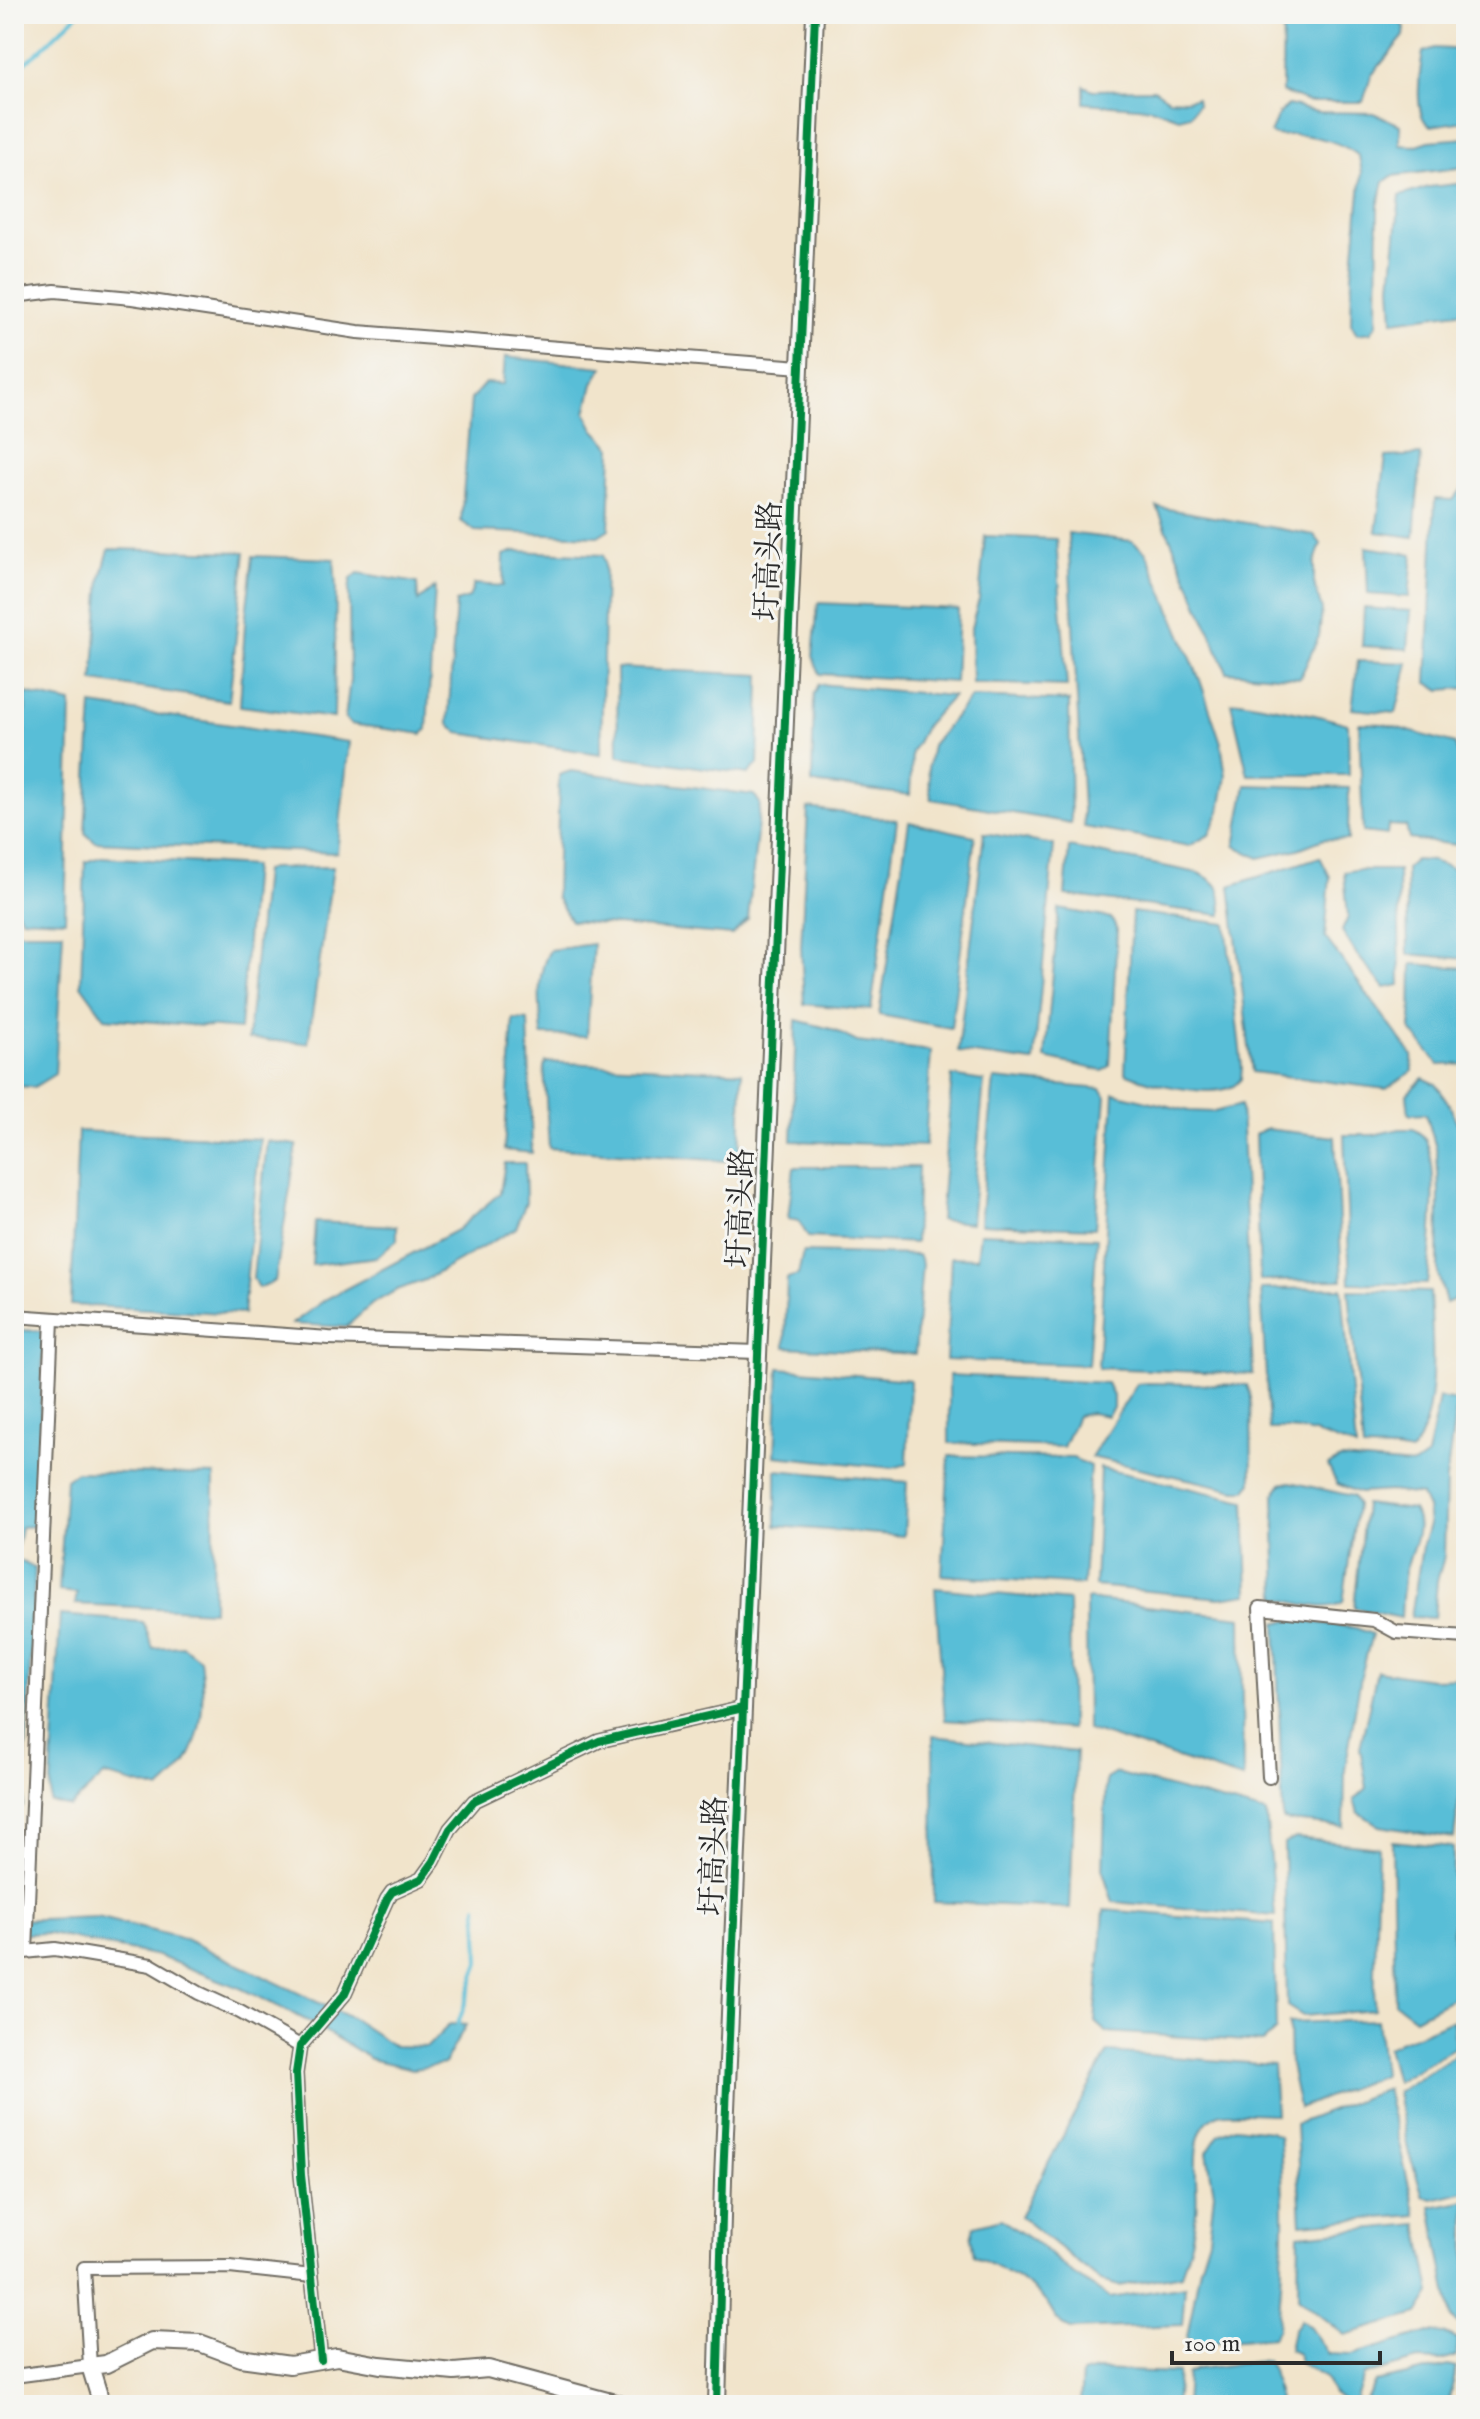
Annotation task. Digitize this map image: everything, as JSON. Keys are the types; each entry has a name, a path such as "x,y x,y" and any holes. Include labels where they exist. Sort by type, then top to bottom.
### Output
{"street":[{"name":"圩高头路","path":"717,2405 723,2179 815,14"},
{"path":"14,296 55,291 132,298 358,332 800,367"},
{"path":"14,1316 329,1338 758,1352"},
{"path":"52,1319 27,1911 22,1948 55,1949 151,1965 300,2046"},
{"path":"1269,1777 1260,1608 1374,1620 1396,1632 1466,1637"},
{"path":"321,2360 301,2175 296,2073 300,2046 344,1995 387,1899 392,1892 421,1879 450,1829 474,1801 599,1741 743,1708"},
{"path":"102,2405 90,2366 84,2268 230,2267 312,2276"},
{"path":"14,2376 106,2364 152,2341 200,2343 240,2358 290,2365 337,2357 380,2365 454,2372 488,2369 622,2405"}],"water":[{"path":"1283,14 1389,14 1405,27 1404,36 1371,76 1363,102 1308,102 1282,92"},
{"path":"1435,48 1466,50 1466,121 1431,126 1421,114 1419,93 1423,52"},
{"path":"1084,86 1093,90 1154,89 1169,99 1197,98 1198,104 1191,115 1179,118 1151,108 1084,103"},
{"path":"1288,105 1317,112 1374,113 1400,125 1400,145 1414,146 1429,141 1466,138 1466,167 1392,176 1384,182 1378,206 1377,324 1371,332 1357,334 1351,323 1352,274 1362,172 1359,156 1321,138 1270,133 1279,113"},
{"path":"1466,183 1466,311 1393,321 1391,285 1400,196 1429,187"},
{"path":"505,357 603,367 593,384 586,413 594,429 612,448 609,529 598,536 475,531 461,521 471,399 485,383 503,384"},
{"path":"1421,455 1414,537 1376,532 1386,457"},
{"path":"1466,484 1466,688 1441,690 1427,683 1435,499 1453,500"},
{"path":"1157,507 1314,535 1321,544 1314,564 1314,583 1322,610 1319,636 1300,678 1227,672"},
{"path":"1068,533 1132,541 1146,552 1200,680 1221,743 1226,776 1220,811 1209,835 1189,846 1084,827"},
{"path":"985,536 1056,539 1067,686 972,683 971,628 979,599"},
{"path":"1366,547 1413,554 1409,597 1368,594"},
{"path":"109,549 245,552 229,701 93,681 101,579"},
{"path":"515,551 603,555 601,754 459,733 448,723 456,602 469,598 474,584 503,586 504,555"},
{"path":"253,556 334,559 334,718 240,706"},
{"path":"358,573 417,583 418,601 435,587 427,729 423,734 350,724 345,718 350,680 349,590 351,579"},
{"path":"818,603 958,609 955,682 820,674 813,656"},
{"path":"1364,608 1411,611 1408,649 1362,646"},
{"path":"1358,661 1408,663 1396,713 1352,709"},
{"path":"617,668 760,675 758,764 748,774 618,756"},
{"path":"819,684 953,696 926,725 912,752 910,795 812,783 814,694"},
{"path":"26,693 71,703 65,920 21,918 16,908"},
{"path":"971,697 1069,701 1071,823 931,799 928,767 932,745"},
{"path":"1240,701 1348,724 1349,775 1248,775 1231,703"},
{"path":"92,705 349,742 337,853 95,842 85,833"},
{"path":"1359,723 1384,724 1455,744 1466,783 1466,846 1409,839 1406,826 1388,825 1387,835 1363,832"},
{"path":"571,771 754,795 760,803 748,919 732,935 571,921 556,897 559,775"},
{"path":"1246,785 1349,788 1348,840 1324,839 1259,858 1235,846"},
{"path":"808,808 897,820 871,1010 804,1004 801,947"},
{"path":"909,822 975,836 951,1028 879,1015"},
{"path":"984,833 1054,845 1034,1062 958,1052"},
{"path":"1069,847 1198,873 1212,880 1219,889 1222,915 1065,895"},
{"path":"101,857 253,866 240,1029 105,1018 81,985 85,862"},
{"path":"1320,857 1330,877 1325,937 1412,1055 1413,1071 1386,1089 1252,1072 1230,886"},
{"path":"1415,860 1432,861 1466,873 1466,959 1408,954 1406,868"},
{"path":"333,867 308,1043 248,1039 264,871 271,868"},
{"path":"1398,870 1400,985 1385,988 1357,955 1342,931 1348,917 1344,872"},
{"path":"1059,909 1111,918 1117,930 1110,1066 1103,1071 1045,1058"},
{"path":"1132,912 1226,924 1242,1067 1241,1079 1234,1086 1221,1090 1193,1090 1163,1085 1125,1073"},
{"path":"14,932 63,932 55,1074 34,1087 14,1086"},
{"path":"593,944 587,1036 542,1035 540,980 550,950"},
{"path":"1412,964 1466,968 1466,1064 1439,1065 1411,1030"},
{"path":"513,1019 528,1020 532,1153 504,1150"},
{"path":"796,1020 831,1029 857,1042 931,1051 925,1146 792,1141"},
{"path":"546,1062 742,1072 740,1162 549,1148"},
{"path":"952,1076 984,1081 971,1223 940,1220"},
{"path":"1423,1078 1436,1084 1449,1104 1466,1152 1463,1186 1466,1294 1446,1303 1438,1274 1437,1152 1426,1113 1409,1114 1407,1094"},
{"path":"994,1079 1101,1089 1106,1096 1095,1228 980,1224"},
{"path":"1114,1093 1189,1111 1214,1112 1241,1105 1253,1374 1098,1368"},
{"path":"1266,1129 1335,1137 1342,1280 1260,1281 1255,1134"},
{"path":"1413,1129 1423,1136 1432,1166 1433,1208 1427,1284 1350,1283 1344,1135 1373,1135"},
{"path":"78,1131 260,1139 243,1314 71,1305"},
{"path":"267,1141 297,1145 275,1281 258,1288 253,1278"},
{"path":"505,1163 525,1163 526,1202 516,1228 425,1280 397,1290 372,1304 346,1327 292,1324 326,1299 457,1230 500,1193"},
{"path":"794,1167 918,1167 915,1243 808,1237 799,1221 788,1219"},
{"path":"315,1222 397,1226 397,1240 377,1257 312,1265"},
{"path":"980,1233 1097,1238 1088,1365 946,1360 951,1257 977,1258"},
{"path":"803,1252 918,1255 922,1264 915,1354 785,1347 787,1278 798,1275"},
{"path":"1342,1288 1356,1448 1314,1433 1269,1429 1261,1289"},
{"path":"1349,1290 1430,1292 1433,1353 1430,1398 1420,1437 1411,1453 1363,1449"},
{"path":"14,1330 44,1331 36,1526 21,1527 18,1545 14,1545"},
{"path":"779,1368 910,1380 907,1464 893,1468 775,1456"},
{"path":"949,1375 1107,1383 1113,1396 1113,1408 1107,1416 1091,1413 1077,1416 1063,1447 949,1443"},
{"path":"1137,1384 1247,1385 1251,1396 1252,1483 1246,1490 1091,1457"},
{"path":"1439,1398 1457,1401 1446,1479 1444,1557 1437,1581 1434,1618 1411,1617 1422,1547 1429,1525 1427,1508 1421,1495 1390,1491 1360,1493 1337,1484 1328,1466 1340,1459 1414,1465 1427,1456"},
{"path":"949,1456 1073,1458 1090,1466 1083,1585 942,1575"},
{"path":"1100,1468 1245,1501 1248,1594 1220,1598 1095,1586"},
{"path":"776,1470 907,1482 904,1536 776,1526"},
{"path":"76,1472 214,1475 213,1611 75,1604 77,1593 59,1591 66,1479"},
{"path":"1290,1482 1353,1496 1357,1505 1343,1602 1336,1605 1311,1606 1277,1598 1274,1496 1281,1484"},
{"path":"1365,1504 1413,1510 1416,1518 1417,1533 1404,1578 1401,1618 1354,1608"},
{"path":"14,1558 35,1568 23,1807 14,1807"},
{"path":"935,1588 1069,1601 1071,1729 945,1720"},
{"path":"1086,1599 1241,1617 1243,1779 1087,1729"},
{"path":"60,1615 143,1622 153,1648 182,1646 200,1659 202,1701 199,1730 182,1768 160,1790 104,1775 70,1807 50,1802"},
{"path":"1291,1619 1356,1628 1372,1634 1361,1676 1345,1769 1344,1827 1283,1820 1276,1623"},
{"path":"1377,1671 1431,1679 1466,1678 1466,1743 1454,1838 1380,1826 1358,1812 1354,1800 1367,1788 1360,1748"},
{"path":"933,1736 1076,1752 1070,1908 934,1902"},
{"path":"1116,1773 1266,1813 1275,1916 1113,1902 1103,1871 1106,1779"},
{"path":"1296,1838 1378,1847 1374,2010 1303,2016 1287,2006 1284,1844"},
{"path":"1392,1841 1453,1847 1453,1998 1415,2018 1395,2003"},
{"path":"1104,1910 1274,1924 1276,2030 1263,2042 1106,2032 1095,2022"},
{"path":"97,1917 185,1939 353,2019 394,2046 427,2047 450,2024 466,2025 444,2064 413,2069 371,2059 308,2021 240,1988 158,1956 45,1933 14,1935 14,1920"},
{"path":"1377,2020 1383,2075 1299,2108 1290,2065 1289,2023"},
{"path":"1453,2020 1455,2047 1396,2082 1387,2047"},
{"path":"1108,2052 1273,2065 1276,2114 1224,2113 1208,2121 1197,2143 1195,2220 1181,2274 1119,2286 1101,2281 1020,2216"},
{"path":"1458,2053 1466,2088 1466,2191 1432,2199 1423,2196 1408,2150 1397,2092"},
{"path":"1386,2089 1416,2215 1301,2224 1296,2124"},
{"path":"1235,2127 1270,2131 1279,2136 1283,2232 1278,2328 1273,2337 1195,2344 1187,2337 1200,2267 1209,2238 1214,2193 1207,2152 1219,2134"},
{"path":"1466,2200 1466,2334 1452,2318 1431,2207"},
{"path":"1001,2219 1110,2298 1185,2286 1182,2325 1071,2329 1064,2326 1034,2290 974,2255 971,2238 974,2226"},
{"path":"1418,2224 1431,2293 1418,2314 1345,2335 1298,2297 1299,2235"},
{"path":"1301,2320 1310,2327 1328,2354 1352,2355 1429,2332 1443,2333 1458,2340 1457,2356 1441,2361 1418,2360 1364,2375 1355,2401 1348,2404 1333,2394 1325,2378 1300,2363 1298,2354 1289,2350 1293,2330"},
{"path":"1266,2360 1272,2370 1280,2405 1185,2405 1187,2374 1197,2369"},
{"path":"1448,2366 1457,2368 1447,2405 1363,2405 1375,2382"},
{"path":"1096,2370 1178,2373 1175,2405 1080,2405 1082,2374"}],"waterway":[{"path":"14,71 78,14"},
{"path":"457,2027 479,1962 477,1906"}],"cycle path":[{"path":"717,2405 723,2179 815,14"},
{"path":"321,2360 301,2175 296,2073 300,2046 344,1995 387,1899 392,1892 421,1879 450,1829 474,1801 599,1741 743,1708"}]}
